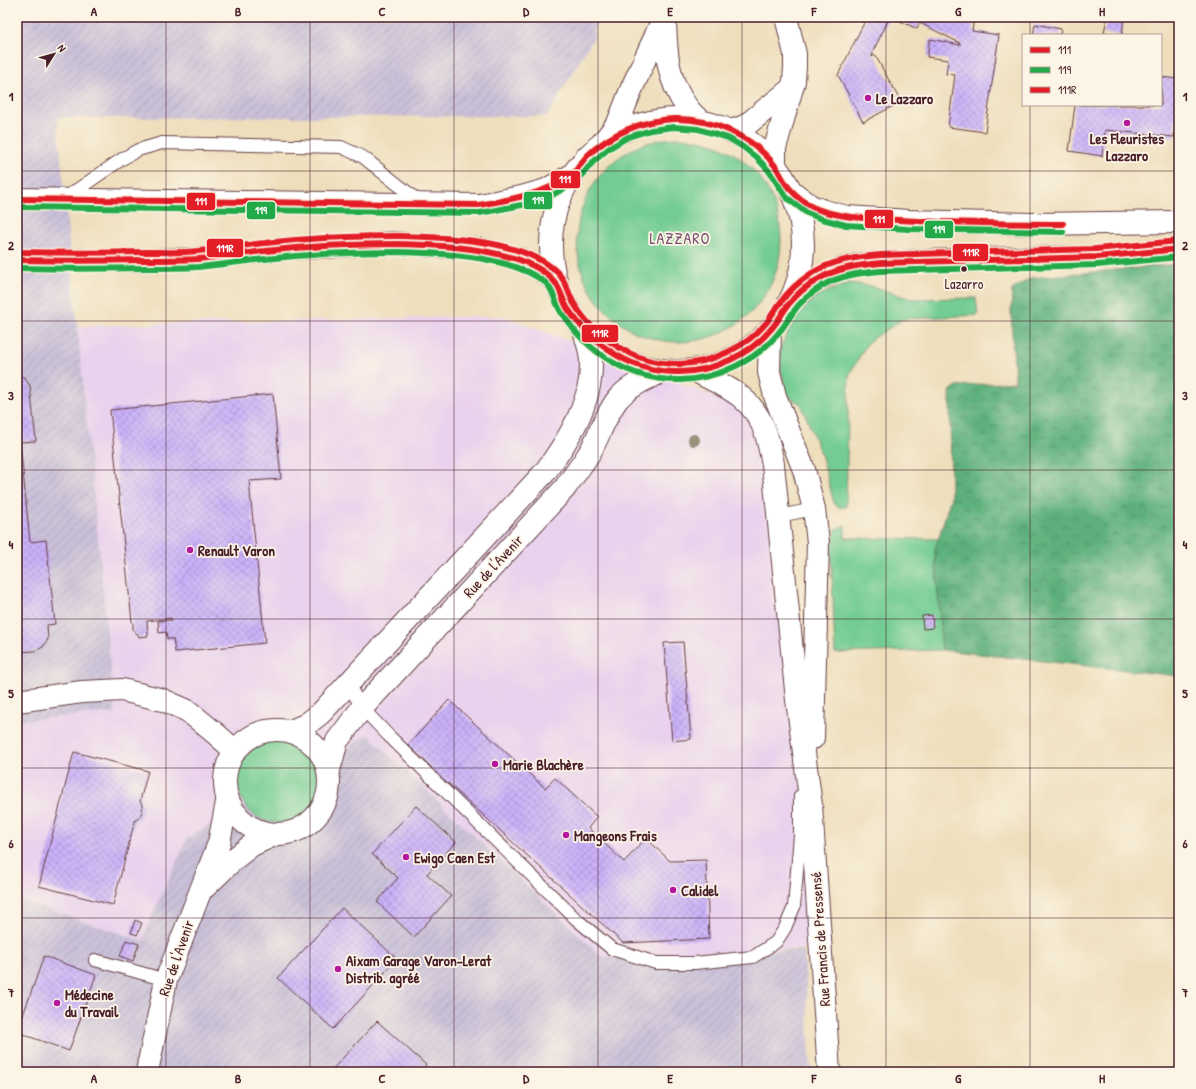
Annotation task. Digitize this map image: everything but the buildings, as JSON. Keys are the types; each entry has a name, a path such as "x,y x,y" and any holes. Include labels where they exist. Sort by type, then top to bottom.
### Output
{"main road":[{"path":"665,17 666,45 673,83 687,107 700,121"},
{"path":"603,142 625,130 649,122 674,119 700,121 731,131 752,144 775,166 791,191 800,218 803,247 800,275 790,302 770,332 748,350 723,364 695,371 664,371 646,368 628,362 612,354 597,343 584,330 567,307 556,281 551,254 552,226 559,199 572,175 586,157 603,142 618,123 631,90 665,17"},
{"path":"775,166 775,148 794,81 795,54 786,17"},
{"path":"731,131 745,126 791,90"},
{"path":"17,199 479,205 521,197 546,190 572,175"},
{"path":"791,191 811,206 824,212 847,217 909,221 1032,224 1179,222"},
{"path":"17,260 103,261 196,259 285,249 394,243 478,249 500,254 520,259 536,267 556,281"},
{"path":"790,302 817,280 840,269 857,265 882,262 1097,257 1179,249"},
{"name":"Rue de l'Avenir","path":"291,731 307,724 321,713 545,472 571,432 582,410 589,387 591,366 589,347 584,330"},
{"path":"770,332 769,372 774,390 804,470 814,509 818,542 811,806"},
{"name":"Rue de l'Avenir","path":"329,770 337,741 362,708 565,488 590,452 605,420 617,400 630,388 645,379 664,371"},
{"path":"695,371 736,392 750,404 760,419 766,435 773,464 797,700 811,806"},
{"path":"17,702 82,692 122,690 163,700 188,711 234,750"},
{"path":"270,729 291,731 315,745 329,770 329,794 318,817 298,831 274,835 254,830 238,819 227,802 224,775 234,750 250,736 270,729"},
{"name":"Rue de l'Avenir","path":"147,1072 166,980 219,843 227,802"},
{"name":"Rue Francis de Pressensé","path":"811,806 828,1072"},
{"name":"Rue de l'Avenir","path":"200,892 234,859 252,845 274,835"}],"lane":[{"path":"63,200 122,159 138,150 162,143 341,147 362,157 422,204"},
{"path":"779,516 814,509"},
{"path":"348,684 362,708 388,736 576,919 612,949 656,963 695,963 753,957 776,942 785,928 794,907 800,835 800,725"},
{"path":"95,960 166,980"}],"shaded area":[{"path":"17,17 596,17 594,37 547,116 57,118 115,714 100,713 17,721"},
{"path":"503,316 740,406 763,448 822,948 602,957 368,735 187,838 151,917 143,941 20,900 21,891 17,853 17,721 114,713 77,326"},
{"path":"368,735 602,957 804,950 811,1072 17,1072 17,853 21,891 20,900 143,941 151,917 187,838"}],"green space":[{"path":"679,138 699,140 727,150 744,161 758,175 773,201 779,220 781,240 779,260 769,288 758,305 744,319 718,334 699,340 679,342 659,340 631,330 614,319 600,305 585,279 579,260 577,240 579,220 589,192 600,175 614,161 640,146 659,140"},
{"path":"1179,264 1179,676 942,650 935,550 951,497 950,391 957,386 1015,382 1011,313 1012,290 1031,278"},
{"path":"850,283 871,286 911,299 976,298 978,315 903,319 868,342 849,375 846,507 838,507 834,503 822,457 801,404 787,396 780,366 780,348 795,319 816,296"},
{"path":"845,525 845,538 939,539 935,550 942,650 835,653 831,548 836,529"},
{"path":"279,739 287,740 302,746 314,758 320,773 320,789 314,804 302,816 287,822 279,823 271,822 256,816 244,804 238,789 237,781 238,773 244,758 256,746 271,740"}],"transit line":[{"name":"111","path":"17,199 479,205 503,201 549,188 571,176 587,156 596,148 616,135 638,125 674,119 703,122 731,131 744,138 767,156 776,167 787,186 796,195 812,207 828,213 862,218 937,222 1063,224"},
{"name":"119","path":"17,207 480,213 522,205 549,197 577,181 592,163 608,149 628,137 651,130 674,127 698,129 728,138 743,147 757,158 769,171 786,197 807,213 822,219 846,225 908,229 1063,232"},
{"name":"111R","path":"17,252 185,252 298,240 365,236 435,237 486,243 522,252 538,258 552,267 563,280 573,302 582,315 605,338 619,347 633,355 648,360 680,364 704,361 739,346 759,331 777,307 799,283 812,273 828,265 845,260 881,255 1096,249 1178,241"},
{"name":"111","path":"17,260 98,261 192,259 298,248 365,244 434,245 458,247 501,255 533,265 547,274 556,283 568,309 578,323 603,346 631,363 663,371 680,372 693,371 718,365 742,354 763,338 791,301 805,288 824,276 848,268 881,263 1097,257 1179,249"},
{"name":"119","path":"17,268 98,269 192,267 298,256 365,252 434,253 458,255 507,264 534,275 546,283 551,290 561,312 572,327 597,352 612,362 644,376 680,380 694,379 722,372 748,359 771,342 806,297 829,282 843,277 881,271 1097,265 1179,257"}],"place":[{"name":"Le Lazzaro","path":"868,98"},
{"name":"Les Fleuristes Lazzaro","path":"1127,123"},
{"name":"Lazarro","path":"964,269"},
{"name":"Renault Varon","path":"190,550"},
{"name":"Marie Blachère","path":"495,764"},
{"name":"Mangeons Frais","path":"566,835"},
{"name":"Ewigo Caen Est","path":"406,857"},
{"name":"Calidel","path":"673,890"},
{"name":"Aixam Garage Varon-Lerat Distrib. agréé","path":"338,969"},
{"name":"Médecine du Travail","path":"57,1003"}],"district":[{"name":"LAZZARO","path":"680,238"}]}
